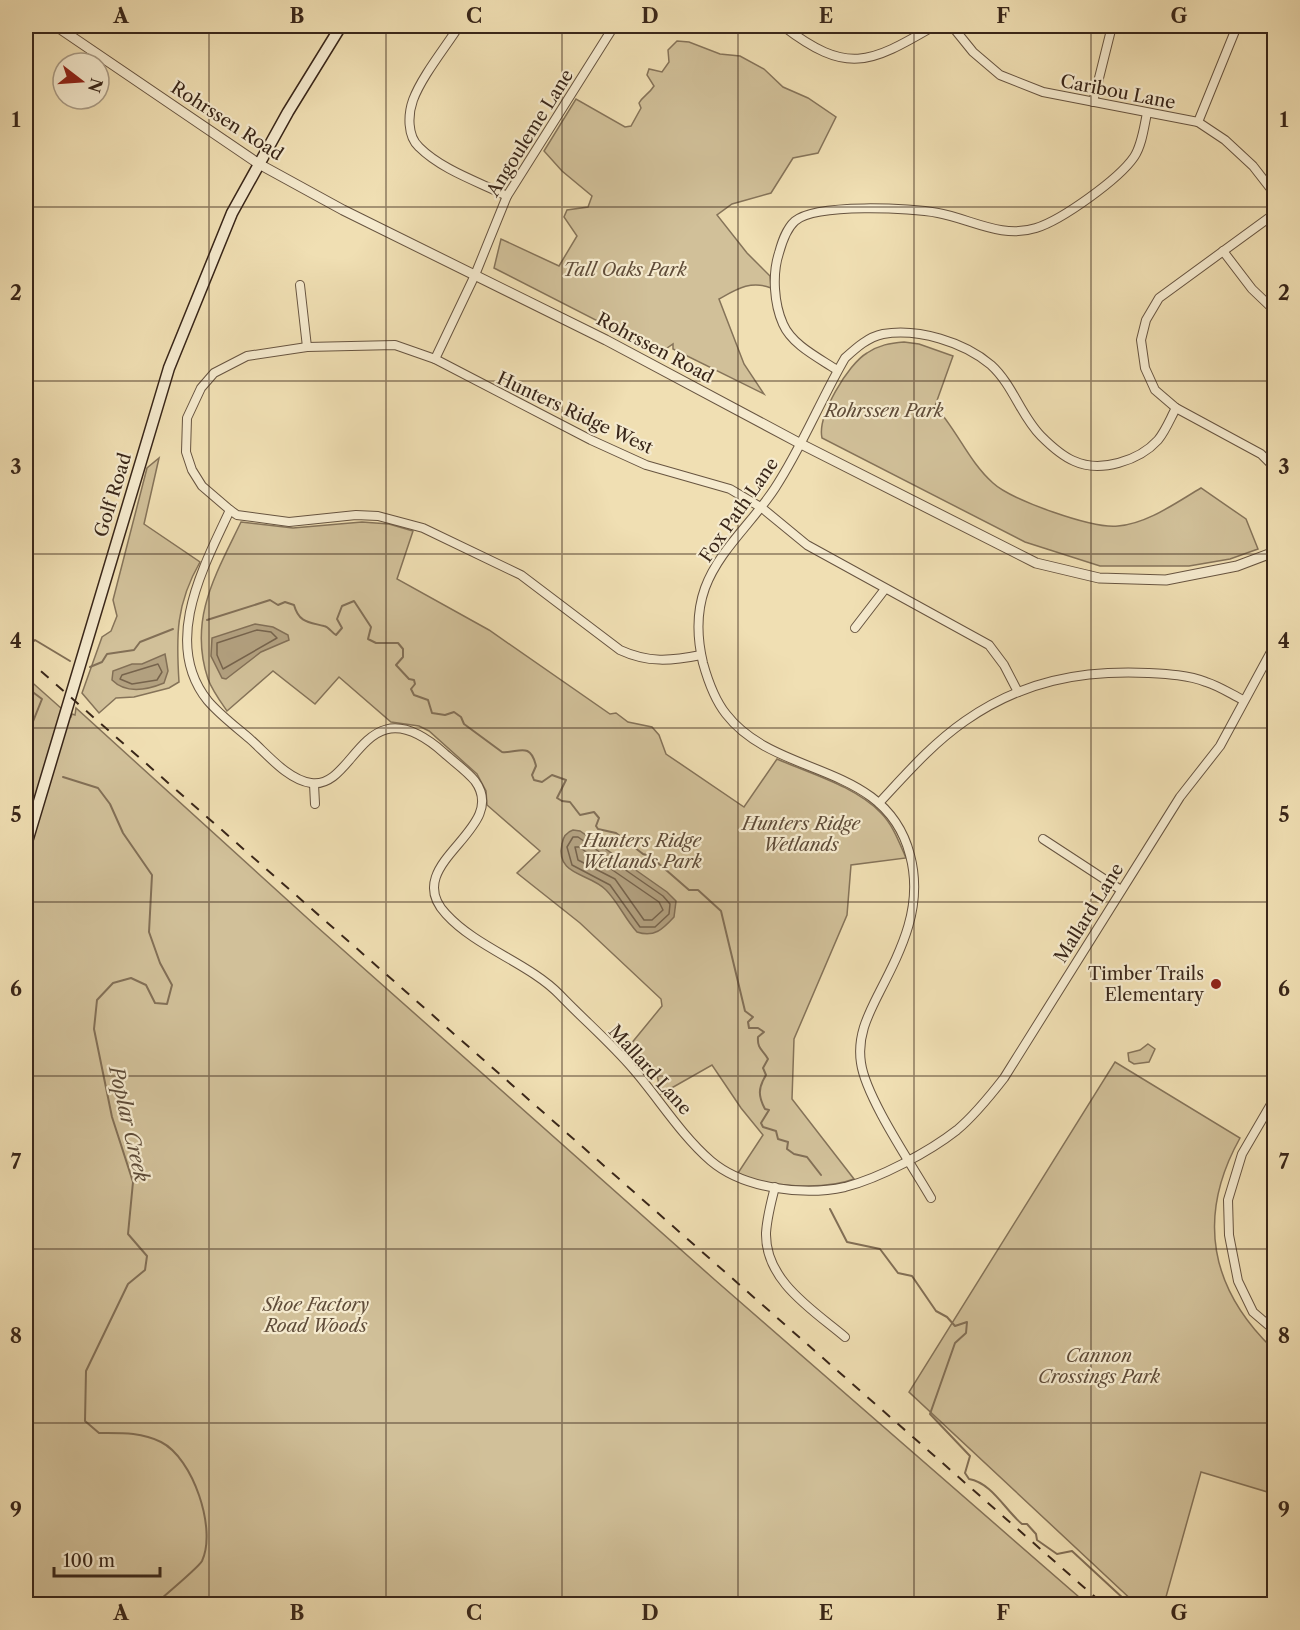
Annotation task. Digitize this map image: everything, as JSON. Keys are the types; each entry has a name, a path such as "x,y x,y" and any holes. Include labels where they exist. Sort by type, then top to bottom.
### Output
{"main road":[{"name":"Golf Road","path":"26,845 169,368 232,213 341,26"}],"street":[{"name":"Rohrssen Road","path":"56,26 259,164 352,215 606,340 801,444 1036,562 1099,578 1166,580 1237,566 1275,552"},
{"path":"459,26 414,98 409,115 411,132 417,146 430,156 507,196"},
{"name":"Angouleme Lane","path":"435,359 475,275 507,196 614,26"},
{"path":"783,26 810,47 834,56 869,59 894,49 934,26"},
{"name":"Caribou Lane","path":"952,26 973,52 1000,75 1043,92 1198,122 1225,140 1275,193"},
{"path":"1093,102 1112,26"},
{"path":"1198,122 1237,26"},
{"path":"837,370 796,342 786,332 780,317 775,266 781,244 795,221 815,213 852,209 938,213 1008,231 1035,228 1060,217 1122,171 1134,156 1148,113"},
{"path":"1275,214 1159,298 1146,320 1141,340 1145,368 1155,390 1176,408 1261,454 1275,467"},
{"path":"1223,251 1252,289 1275,310"},
{"path":"300,285 307,347"},
{"name":"Fox Path Lane","path":"931,1198 867,1086 860,1062 861,1033 909,931 914,899 910,855 896,823 879,803 849,783 772,750 736,725 713,693 701,655 698,630 699,609 705,587 719,560 762,508 801,444 844,358 861,344 882,334 906,333 957,345 991,366 1015,394 1039,434 1072,461 1087,465 1124,462 1139,454 1156,442 1176,408"},
{"name":"Hunters Ridge West","path":"230,510 214,498 192,470 184,434 192,402 214,373 247,356 307,347 395,345 435,359 591,441 646,465 730,489 762,508 807,544 989,645 1004,665 1018,692"},
{"path":"315,804 314,784 293,777 221,714 198,685 192,667 189,631 192,598 230,510 237,515 289,522 356,515 398,519 423,528 521,575 620,650 633,656 660,662 701,655"},
{"path":"855,628 885,589"},
{"name":"Mallard Lane","path":"314,784 323,783 335,774 371,735 394,729 420,734 430,741 474,779 482,792 482,804 471,827 435,875 432,889 434,900 461,928 556,991 631,1066 712,1162 742,1178 775,1187 811,1190 844,1187 908,1159 958,1129 976,1112 1004,1078 1180,797 1220,746 1272,650"},
{"path":"879,803 935,745 966,720 1018,692 1073,674 1112,671 1171,674 1206,682 1243,700"},
{"path":"1043,839 1120,890"},
{"path":"1275,1099 1242,1154 1228,1200 1229,1235 1238,1281 1254,1312 1275,1330"},
{"path":"775,1187 766,1235 771,1257 784,1285 844,1337"}],"green space":[{"name":"Tall Oaks Park","path":"677,41 689,42 720,54 740,56 764,69 783,87 808,98 836,117 818,153 793,158 771,193 732,204 717,215 747,253 770,276 771,288 751,285 719,299 744,364 764,394 673,349 673,344 660,353 494,268 501,239 559,266 577,236 564,217 567,210 588,207 592,196 562,171 544,151 576,99 625,127 631,126 641,108 639,103 654,86 647,75 649,69 662,72 669,62 668,50"},
{"name":"Rohrssen Park","path":"904,342 919,344 953,356 935,406 985,475 1003,490 1034,505 1072,518 1106,526 1118,526 1151,517 1201,488 1246,519 1258,549 1230,559 1189,566 1100,566 1025,542 822,438 824,417 829,404 851,368 859,359 876,348"},
{"path":"159,458 144,524 200,562 186,592 179,620 179,682 169,688 134,697 116,698 99,713 82,693 102,637 111,631 117,616 113,600 147,468"},
{"name":"Hunters Ridge Wetlands Park","path":"241,522 293,528 362,522 389,524 413,531 397,579 489,630 610,714 616,713 628,722 652,727 659,735 666,754 744,807 777,759 846,788 859,795 881,813 892,828 906,858 851,865 847,915 794,1039 792,1099 854,1179 828,1185 796,1186 764,1182 738,1173 763,1135 741,1108 712,1065 661,1094 657,1075 626,1050 662,1006 661,999 580,923 517,873 540,851 487,805 486,791 477,774 429,731 419,726 391,722 339,677 315,704 273,671 227,711 208,679 201,636 203,617 214,579"},
{"name":"Shoe Factory Road Woods","path":"26,677 71,717 72,714 75,715 76,708 316,926 715,1280 1087,1604 26,1604"},
{"path":"1148,1044 1155,1049 1149,1062 1134,1064 1129,1061 1128,1053 1140,1050"},
{"name":"Cannon Crossings Park","path":"1115,1062 1240,1138 1226,1167 1218,1196 1215,1224 1216,1251 1224,1277 1236,1302 1252,1327 1274,1350 1274,1494 1201,1472 1164,1604 1136,1604 909,1392"}],"water":[{"path":"255,624 273,627 288,635 289,640 261,652 226,679 222,678 211,656 212,638"},
{"path":"165,654 168,671 164,683 130,689 112,680 113,671 132,664 142,664"},
{"path":"573,830 580,831 667,892 676,901 674,917 658,931 648,934 637,932 606,890 599,884 575,873 564,862 561,854 563,841 566,835"}],"waterway":[{"path":"207,620 270,600 278,605 285,602 294,605 302,618 326,627 336,635 342,628 337,619 342,606 354,601 371,627 368,639 376,643 398,643 403,649 403,657 396,665 409,679 414,680 415,684 411,689 414,695 428,700 432,713 445,715 454,712 461,717 464,724 502,752 527,751 536,766 532,775 534,780 542,782 552,775 566,780 557,798 570,802 580,815 594,812 599,818 596,826 598,829 616,833 643,854 650,856 689,890 698,890 721,911 745,1011 753,1017 748,1022 749,1028 758,1028 764,1032 758,1037 758,1041 759,1047 768,1059 763,1068 766,1075 760,1092 765,1109 769,1110 761,1123 763,1127 776,1131 778,1139 788,1142 787,1149 794,1154 807,1157 821,1175"},
{"path":"90,667 102,662 107,654 134,650 140,642 173,629"},
{"path":"29,645 35,640 70,661"},
{"path":"26,687 42,699 32,724 26,724"},
{"name":"Poplar Creek","path":"26,765 33,767"},
{"name":"Poplar Creek","path":"63,777 98,788 110,804 123,833 152,875 149,932 160,963 172,985 167,1004 155,1003 146,985 131,978 113,983 97,1000 94,1029 112,1117 133,1182 128,1234 147,1256 145,1270 128,1284 86,1371 85,1421 99,1433 146,1436 173,1450 192,1478 204,1514 206,1531 206,1547 202,1561 155,1604"},
{"path":"830,1209 847,1242 880,1249 898,1273 912,1276 936,1311 947,1317 955,1326 967,1322 966,1333 955,1343 930,1414 970,1456 965,1473 969,1479 991,1491 1022,1524 1027,1524 1036,1534 1037,1540 1057,1554 1072,1551 1125,1600 1124,1604"}],"railway":[{"path":"26,658 1103,1604"}],"place":[{"name":"Timber Trails Elementary","path":"1216,984"}],"park label":[{"name":"Hunters Ridge Wetlands","path":"801,834"}]}
